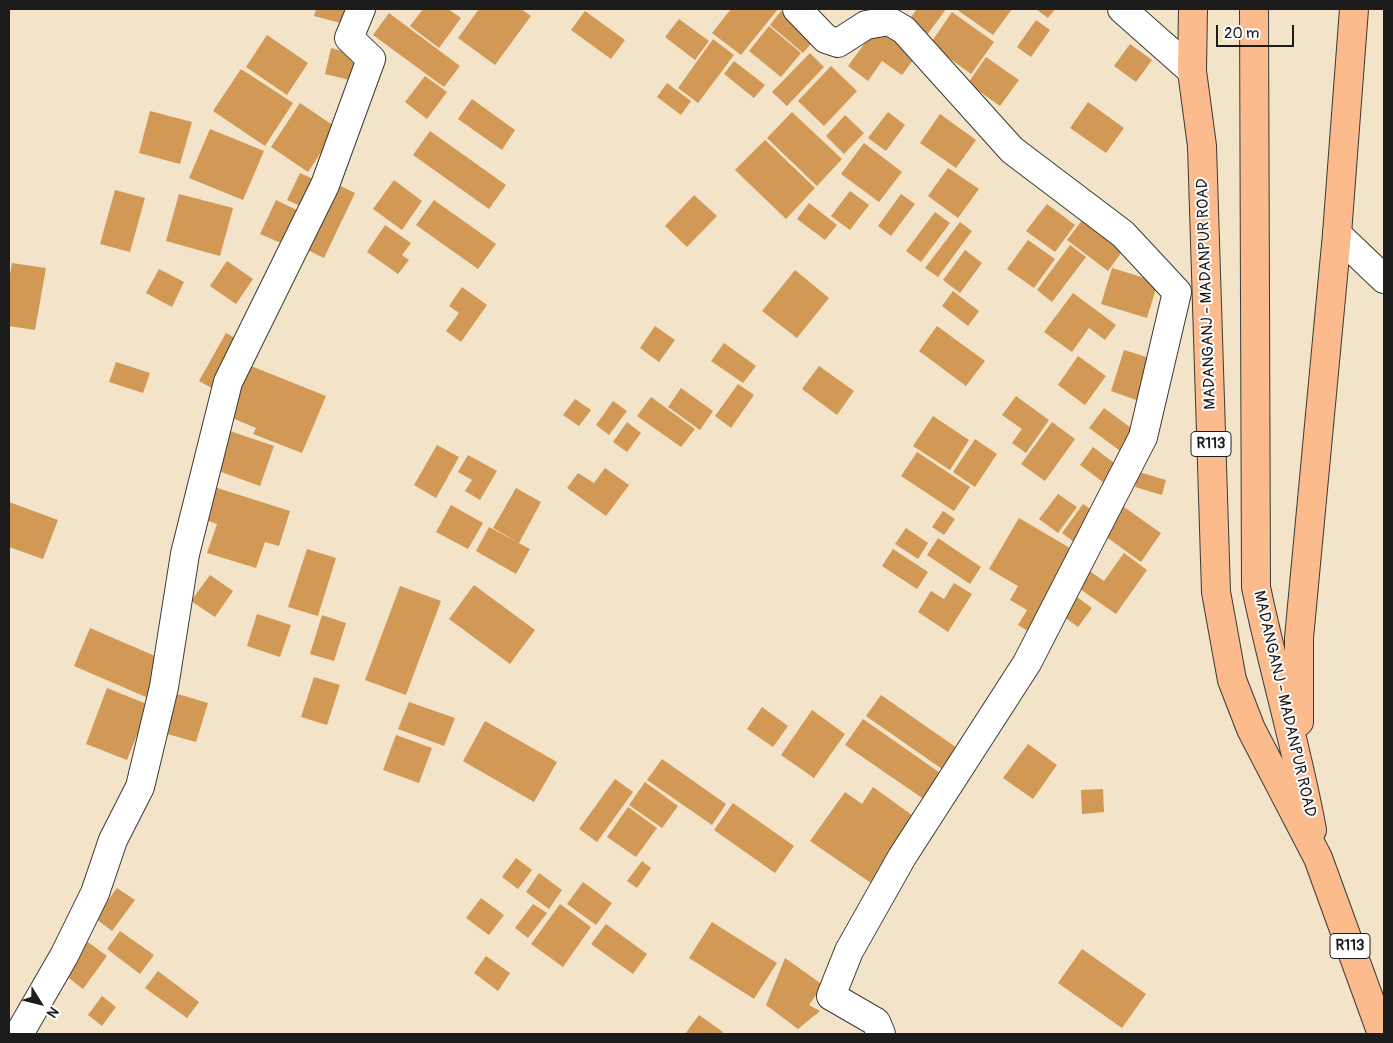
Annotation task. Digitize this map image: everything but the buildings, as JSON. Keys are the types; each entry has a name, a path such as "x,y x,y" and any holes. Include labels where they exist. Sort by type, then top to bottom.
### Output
{"main road":[{"name":"MADANGANJ - MADANPUR ROAD","path":"1193,9 1192,71 1202,146 1216,592 1232,680 1251,729 1318,858 1382,1034"},
{"name":"MADANGANJ - MADANPUR ROAD","path":"1254,9 1256,587 1269,650 1299,758 1318,858"},
{"path":"1299,758 1299,638 1337,234 1354,9"}],"street":[{"path":"18,1034 64,956 95,893 113,840 140,787 164,687 185,554 228,382 325,185 371,59 349,38 361,9"},
{"path":"797,9 826,39 838,43 866,25 889,21 904,30 1012,150 1123,234 1177,292 1143,438 1028,664 902,857 849,951 831,996 876,1022 881,1034"},
{"path":"1122,9 1192,71"},
{"path":"1337,234 1384,279"}]}
